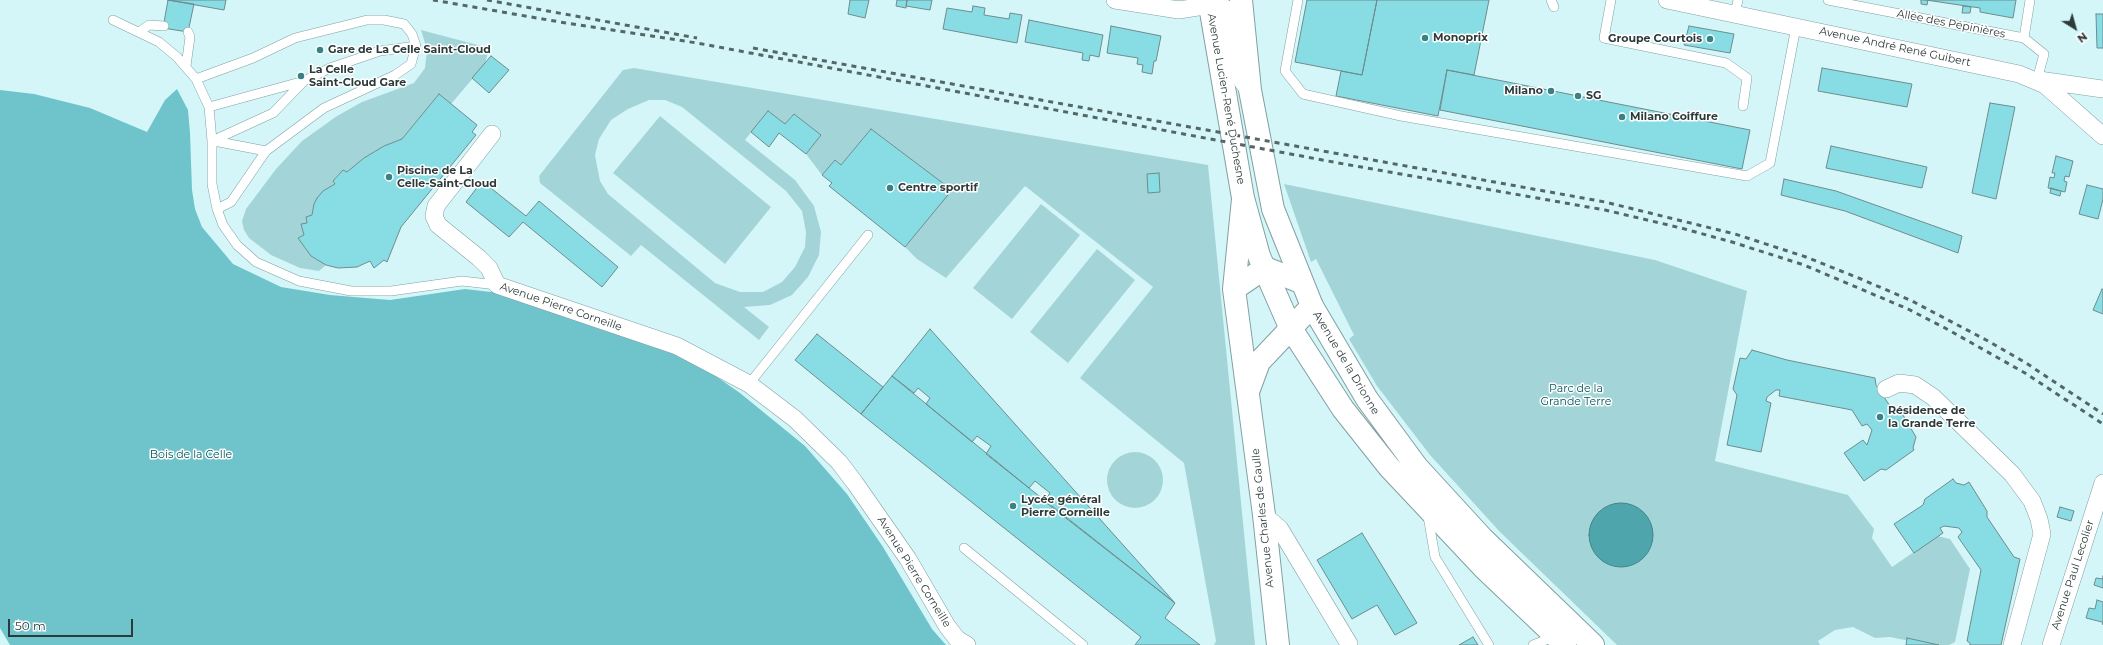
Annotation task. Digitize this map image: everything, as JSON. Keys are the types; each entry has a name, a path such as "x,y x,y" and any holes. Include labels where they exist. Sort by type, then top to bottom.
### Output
{"main road":[{"path":"1241,0 1250,90"},
{"name":"Avenue Lucien-René Duchesne","path":"1210,3 1243,198"},
{"name":"Avenue de la Drionne","path":"1250,90 1273,209 1301,282 1312,306 1366,400 1417,467 1483,539 1593,645"},
{"path":"1243,198 1264,268 1290,328 1343,409 1389,468 1427,509 1560,641"},
{"name":"Avenue Charles de Gaulle","path":"1243,198 1234,289 1264,515 1278,645"},
{"path":"1264,268 1301,282"},
{"path":"1234,289 1264,268"},
{"name":"Avenue Charles de Gaulle","path":"1248,390 1259,362 1312,306"}],"street":[{"path":"1115,0 1179,10 1210,3 1221,6 1230,15 1237,72 1241,81 1250,90"},
{"name":"Avenue André René Guibert","path":"1667,0 1737,7 1796,27 2020,74 2037,80 2103,136"},
{"path":"2037,80 2103,89"},
{"path":"492,134 436,206 434,216 438,225 489,268 497,285"},
{"name":"Avenue Pierre Corneille","path":"497,285 677,346 749,384 795,419 839,462 891,532 947,626 957,639 967,645"},
{"path":"1886,389 1899,383 1915,385 1933,397 2012,474 2032,501 2040,519 2042,534 2012,645"},
{"name":"Avenue Paul Lecolier","path":"2051,645 2103,483"},
{"path":"1264,515 1280,529 1349,644"}],"lane":[{"path":"1298,0 1286,71 1303,94 1401,116 1747,176 1770,163 1796,27"},
{"path":"1611,0 1604,38 1726,63 1748,78 1743,106"},
{"name":"Allée des Pépinières","path":"1828,0 2024,38 2044,54 2037,80"},
{"path":"2024,38 2030,0"},
{"name":"Avenue Pierre Corneille","path":"113,20 166,46 186,66 196,79 209,107 212,141 212,184 216,208 223,225 243,252 267,267 305,283 331,288 371,292 398,291 462,281 497,285"},
{"path":"196,79 253,58 295,38 367,20 384,20 404,24 412,34 416,46 412,64 395,74 324,108 266,151 231,202 216,208"},
{"path":"139,32 149,25 164,26"},
{"path":"186,66 190,37 188,32"},
{"path":"209,107 304,81 330,68 380,51 416,46"},
{"path":"212,141 273,113 304,81"},
{"path":"212,141 266,151"},
{"path":"749,384 868,235"},
{"path":"1427,509 1435,557 1489,645"},
{"path":"964,548 1083,645"},
{"path":"1532,645 1560,641"}],"green space":[{"path":"421,30 489,48 485,64 451,104 438,95 402,139 384,146 364,158 347,172 343,170 333,181 335,184 323,191 314,204 312,215 306,217 307,223 301,224 304,235 298,238 311,256 326,265 319,271 300,268 271,255 249,238 244,230 242,221 246,209 276,169 302,141 337,116 362,102 414,83 425,68 427,50"},
{"path":"634,68 1208,165 1255,645 1214,645 1216,641 1184,463 1080,378 1153,287 1025,186 946,278 917,259 905,247 951,190 871,129 841,165 835,160 822,175 806,154 821,135 794,114 785,124 768,111 745,140 795,180 814,206 821,232 819,255 808,277 792,295 770,305 744,307 769,327 759,340 641,245 631,256 540,183 539,176 623,70","holes":["649,100 665,100 682,107 786,191 802,211 806,232 805,247 795,267 782,282 763,292 740,292 715,283 608,194 600,181 595,155 599,139 611,120 628,109"]},
{"name":"Bois de la Celle","path":"177,89 188,110 192,190 195,209 202,227 233,264 281,287 330,295 390,300 465,289 517,295 677,349 740,393 805,446 847,494 883,547 932,629 946,645 10,645 0,628 0,90 34,94 90,108 147,132 165,100"},
{"path":"660,116 771,207 725,264 613,173"},
{"name":"Parc de la Grande Terre","path":"1284,184 1655,260 1747,291 1715,461 1848,495 1874,529 1872,538 1892,567 1937,536 1950,539 1970,569 1955,642 1949,645 1930,645 1890,637 1875,638 1853,627 1835,630 1818,641 1820,645 1617,645 1500,532 1430,455 1377,386 1349,339 1354,335 1316,259 1311,262"},
{"path":"1041,204 1080,235 1012,319 973,288"},
{"path":"1097,249 1135,280 1068,363 1030,332"},
{"path":"1129,452 1141,452 1151,456 1159,464 1163,474 1163,486 1159,496 1151,504 1141,508 1129,508 1119,504 1111,496 1107,486 1107,474 1111,464 1119,456"}],"shaded area":[{"path":"1621,503 1639,509 1647,517 1653,535 1647,553 1639,561 1621,567 1603,561 1595,553 1589,535 1595,517 1603,509"}],"building":[{"path":"168,0 226,0 224,10"},
{"path":"168,0 194,4 188,32 163,28"},
{"path":"850,0 869,0 865,18 848,14"},
{"path":"897,0 907,0 906,8 896,6"},
{"path":"907,0 932,0 930,10 906,6"},
{"path":"1307,0 1377,0 1362,75 1295,62"},
{"name":"Monoprix","path":"1377,0 1489,0 1474,75 1447,70 1438,116 1336,96 1341,71 1362,75"},
{"path":"1921,0 1928,0 1927,5 1921,4"},
{"path":"1926,0 2016,0 2013,18 1980,12 1980,8"},
{"path":"973,6 985,8 984,15 1009,19 1010,13 1022,15 1017,43 943,29 947,8 972,12"},
{"path":"1963,6 1971,7 1970,13 1962,13"},
{"path":"2096,14 2103,14 2103,48 2097,48"},
{"path":"1029,20 1103,35 1099,57 1090,55 1089,61 1082,60 1083,53 1025,42"},
{"path":"1111,26 1161,36 1152,74 1142,72 1143,65 1137,64 1138,58 1107,53"},
{"path":"1689,26 1734,34 1730,53 1684,45"},
{"path":"491,56 509,70 489,93 472,78"},
{"path":"1822,68 1912,84 1907,107 1818,91"},
{"path":"1447,70 1750,130 1742,169 1440,110"},
{"name":"Piscine de La Celle-Saint-Cloud","path":"439,94 477,125 472,132 476,135 401,227 387,262 384,260 374,268 370,261 357,267 338,268 326,265 311,256 298,238 304,235 301,224 307,223 306,217 312,215 317,198 323,191 335,184 333,181 343,170 347,172 364,158 384,146 402,139"},
{"path":"1990,103 2015,107 1996,199 1972,193"},
{"path":"768,111 785,124 794,114 821,135 806,154 779,133 769,147 751,132"},
{"name":"Centre sportif","path":"871,129 952,190 905,247 829,186 832,183 822,175 835,160 841,165"},
{"path":"1831,146 1927,167 1922,188 1826,168"},
{"path":"2056,156 2073,161 2069,177 2065,176 2064,181 2067,182 2065,192 2048,188 2050,177 2054,178 2055,173 2052,173"},
{"path":"1159,173 1160,192 1148,193 1147,174"},
{"path":"1784,179 1836,191 1962,236 1958,253 1845,211 1781,195"},
{"path":"482,181 526,216 539,201 618,267 602,287 523,222 509,237 466,202"},
{"path":"2087,185 2103,189 2103,199 2098,219 2079,214"},
{"path":"2051,188 2061,191 2060,196 2050,193"},
{"path":"2102,289 2103,290 2103,314 2093,310"},
{"path":"930,329 1175,603 1044,501 1050,493 1035,481 1029,488 986,454 991,446 977,436 972,442 926,404 930,398 918,388 914,393 892,376"},
{"path":"817,334 883,387 861,414 795,360"},
{"name":"Résidence de la Grande Terre","path":"1752,350 1787,360 1875,378 1876,385 1892,409 1900,410 1916,437 1913,448 1914,450 1886,470 1881,469 1864,481 1844,453 1863,440 1867,445 1872,430 1867,424 1862,426 1852,410 1779,396 1780,390 1776,390 1767,397 1766,401 1771,403 1761,452 1727,445 1737,395 1733,389 1740,358 1746,359"},
{"name":"Lycée général Pierre Corneille","path":"892,376 1029,488 1175,603 1165,618 1200,645 1135,645 1141,637 861,414"},
{"path":"1953,479 1956,483 1964,485 1969,482 1987,511 1987,517 2014,557 2020,559 2001,645 1970,645 1967,641 1981,570 1958,537 1962,532 1959,528 1944,526 1940,528 1943,533 1914,553 1894,524 1923,505 1925,499"},
{"path":"2060,507 2074,511 2071,521 2057,517"},
{"path":"1362,533 1417,623 1395,635 1377,605 1352,619 1317,560"},
{"path":"2096,578 2103,579 2103,588 2094,585"},
{"path":"2097,600 2103,602 2103,625 2102,622 2086,618 2089,608 2095,609"},
{"path":"1473,637 1478,645 1459,645"},
{"path":"1907,638 1939,645 1906,645"}],"railway":[{"path":"433,0 560,22 697,43 1344,164 1605,210 1681,228 1732,242 1804,265 1908,309 2025,373 2103,424"},
{"path":"487,0 697,38"},
{"path":"753,48 1605,202 1735,234 1806,257 1912,301 2026,363 2103,414"}],"place":[{"name":"Monoprix","path":"1425,38"},
{"name":"Groupe Courtois","path":"1710,39"},
{"name":"Gare de La Celle Saint-Cloud","path":"320,50"},
{"name":"La Celle Saint-Cloud Gare","path":"301,76"},
{"name":"Milano","path":"1551,91"},
{"name":"SG","path":"1578,96"},
{"name":"Milano Coiffure","path":"1622,117"},
{"name":"Piscine de La Celle-Saint-Cloud","path":"389,177"},
{"name":"Centre sportif","path":"890,188"},
{"name":"Résidence de la Grande Terre","path":"1880,417"},
{"name":"Lycée général Pierre Corneille","path":"1013,506"}]}
